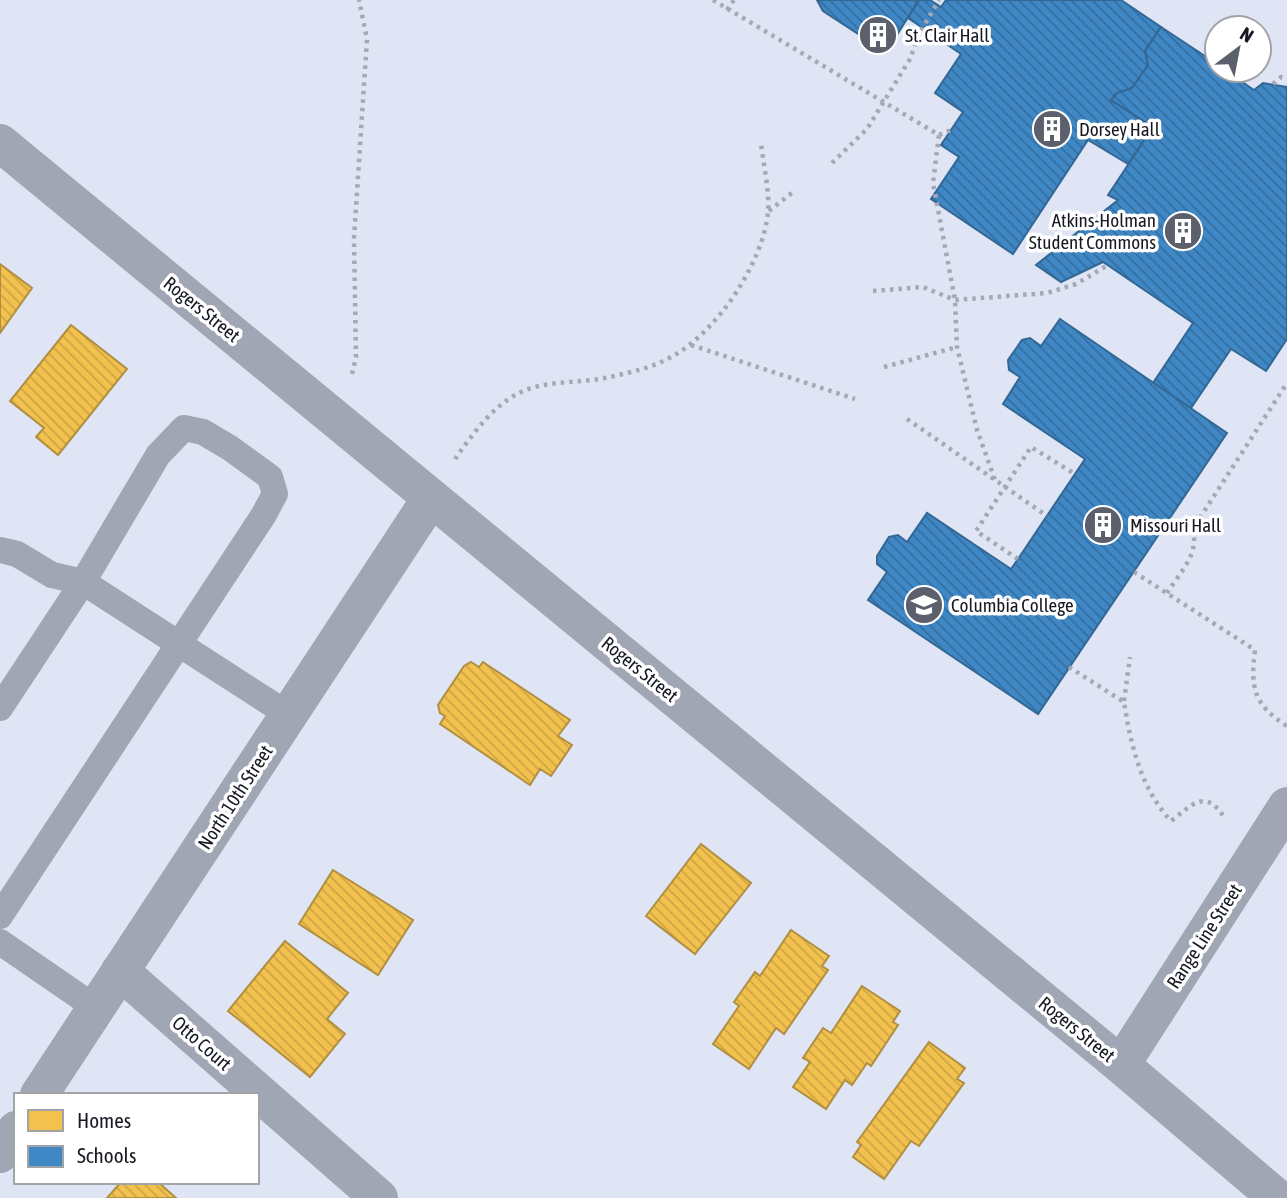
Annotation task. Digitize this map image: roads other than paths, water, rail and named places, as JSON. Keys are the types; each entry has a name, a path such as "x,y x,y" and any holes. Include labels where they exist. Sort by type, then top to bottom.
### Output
{"street":[{"name":"Rogers Street","path":"0,143 1121,1065 1277,1198"},
{"name":"North 10th Street","path":"40,1093 431,498"},
{"name":"Range Line Street","path":"1121,1065 1287,806"},
{"name":"Otto Court","path":"120,971 379,1198"},
{"path":"0,1154 14,1133"}],"lane":[{"path":"0,708 83,582 158,455 184,428 203,432 270,477 275,494 0,916"},
{"path":"0,550 17,554 52,575 83,582 289,715"},
{"path":"0,942 96,1008"}],"place":[{"name":"St. Clair Hall","path":"878,35"},
{"name":"Dorsey Hall","path":"1052,129"},
{"name":"Atkins-Holman Student Commons","path":"1183,231"},
{"name":"Missouri Hall","path":"1103,525"},
{"name":"Columbia College","path":"924,605"}]}
